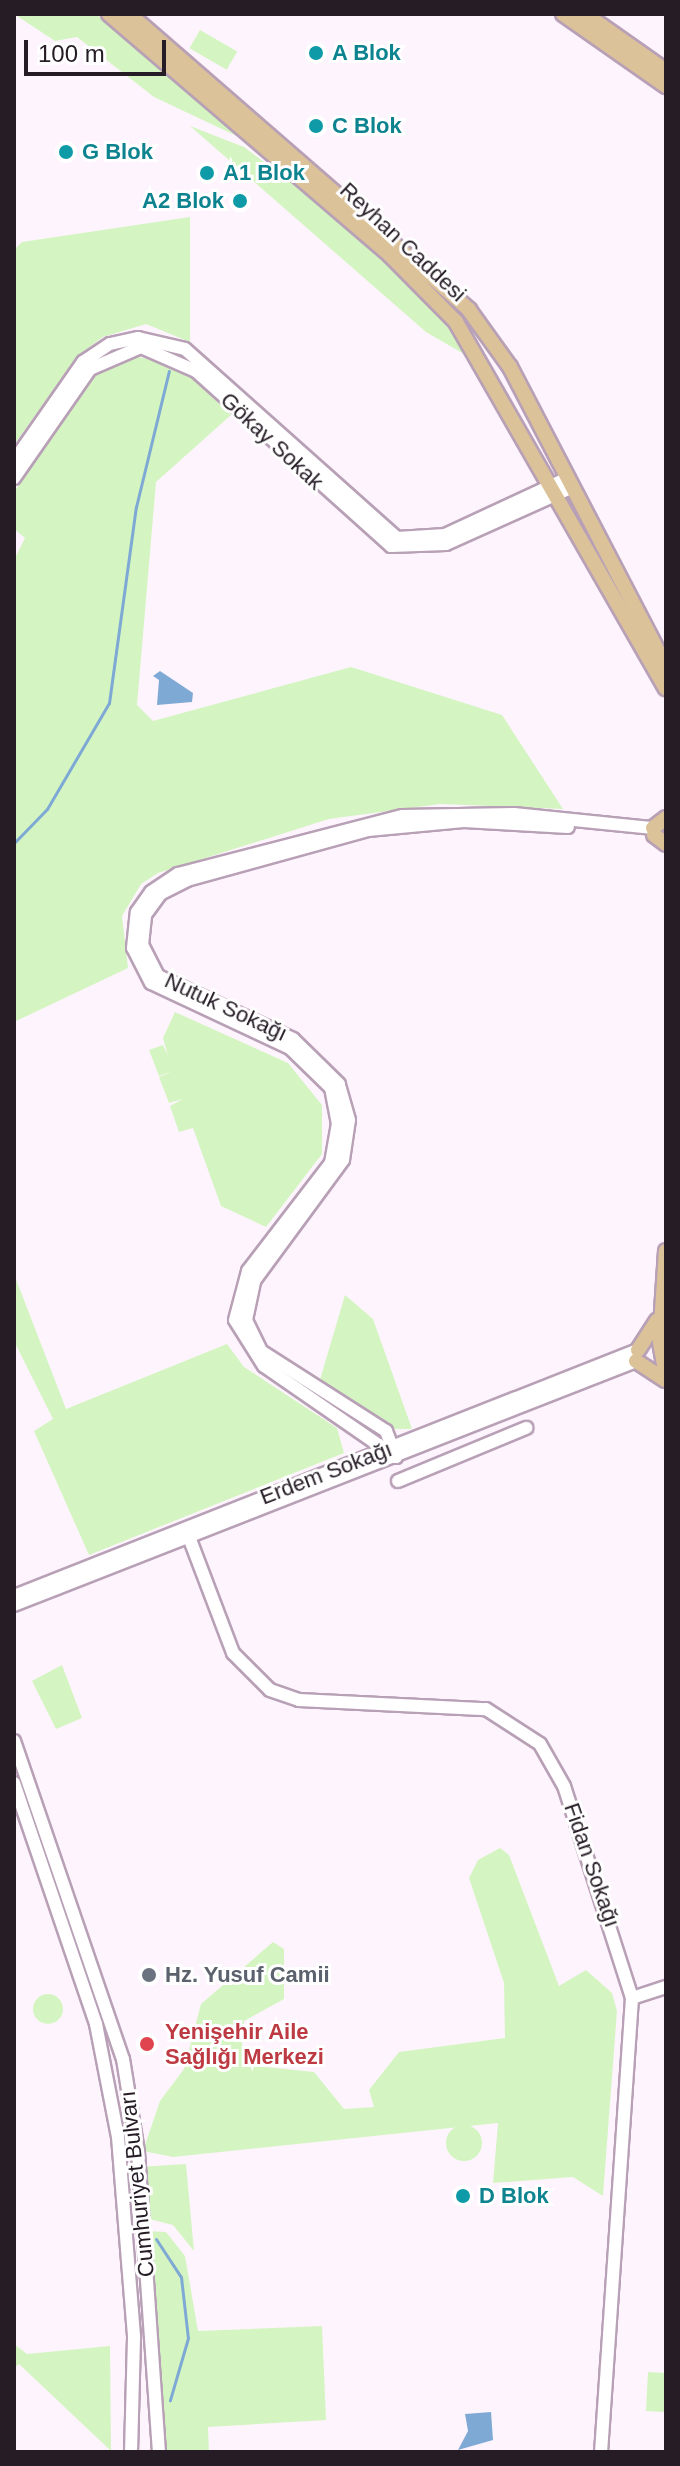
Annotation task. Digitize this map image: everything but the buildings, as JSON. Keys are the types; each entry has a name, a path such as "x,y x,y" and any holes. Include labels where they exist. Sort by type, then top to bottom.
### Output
{"main road":[{"name":"Reyhan Caddesi","path":"109,14 469,310 510,367 666,667"},
{"name":"Reyhan Caddesi","path":"129,14 456,322 666,688"},
{"path":"563,14 666,86"},
{"path":"585,14 666,71"},
{"path":"661,834 666,818"},
{"path":"666,1251 662,1306 666,1376"},
{"path":"637,1356 662,1306"},
{"path":"637,1356 663,1346"},
{"path":"637,1356 666,1382"}],"street":[{"name":"Gökay Sokak","path":"14,461 83,362 110,344 138,338 185,349 301,462"},
{"name":"Gökay Sokak","path":"14,478 90,369 141,347 196,371 376,526 409,541 445,535 570,483"},
{"name":"Nutuk Sokağı","path":"401,1452 381,1452 357,1428 253,1356 235,1311 248,1271 331,1163 338,1124 331,1088 290,1048 151,983 133,948 137,912 159,884 178,874 403,816 514,814 661,834"},
{"name":"Nutuk Sokağı","path":"401,1452 386,1431 269,1359 246,1320 254,1281 343,1160 349,1120 339,1084 293,1039 158,976 142,945 145,915 160,894 187,880 387,826 479,821 661,834"},
{"name":"Erdem Sokağı","path":"14,1605 637,1356"},
{"path":"351,1464 360,1447 357,1428"},
{"path":"398,1481 526,1428"},
{"name":"Erdem Sokağı","path":"14,1596 381,1452"},
{"path":"401,1452 418,1474"},
{"name":"Fidan Sokağı","path":"189,1537 233,1653 270,1690 299,1700 468,1704 505,1716 540,1744 564,1786 632,1998 601,2452"},
{"name":"Cumhuriyet Bulvarı","path":"14,1741 116,2030 137,2144 159,2452"},
{"name":"Cumhuriyet Bulvarı","path":"14,1783 96,2024 119,2145 134,2338 131,2452"},
{"path":"40,1854 52,1847"},
{"path":"632,1998 666,1987"},
{"path":"119,2145 137,2144"}],"green space":[{"path":"14,14 96,14 243,139 154,97 77,37 55,41"},
{"path":"200,30 237,52 227,70 190,48"},
{"path":"190,126 244,147 299,188 410,283 476,361 426,332"},
{"path":"190,217 190,342 146,324 103,337 77,356 14,445 14,250 22,242"},
{"path":"130,355 179,366 231,415 156,482 137,705 153,721 351,667 502,715 563,809 440,804 329,819 158,873 141,884 122,916 128,968 14,1022 14,560 25,538 14,529 14,492 101,368"},
{"path":"175,1012 288,1063 322,1105 322,1154 266,1227 221,1206 193,1128 179,1132 170,1106 183,1099 169,1103 159,1077 173,1071 159,1076 149,1050 163,1045 168,1056 163,1038"},
{"path":"14,1274 66,1409 227,1344 244,1367 337,1428 344,1453 89,1555 34,1431 53,1419 14,1341"},
{"path":"345,1295 373,1319 412,1429 394,1429 319,1383"},
{"path":"62,1665 82,1718 56,1729 32,1681"},
{"path":"500,1848 509,1855 559,1986 586,1970 612,1993 617,2011 603,2196 573,2177 493,2183 498,2123 173,2157 143,2151 160,2101 184,2069 201,2004 273,1942 284,1949 284,1999 244,2021 242,2046 257,2066 314,2072 344,2109 374,2107 369,2090 399,2052 505,2038 504,1983 469,1878 478,1860"},
{"path":"48,1994 54,1995 62,2003 62,2015 54,2023 48,2024 42,2023 34,2015 33,2009 34,2003 42,1995"},
{"path":"464,2125 476,2131 482,2143 476,2155 464,2161 452,2155 446,2143 452,2131"},
{"path":"186,2164 194,2251 173,2225 141,2217 137,2167"},
{"path":"146,2231 166,2232 185,2256 198,2331 322,2326 326,2420 208,2427 209,2452 162,2452"},
{"path":"14,2344 27,2354 110,2346 111,2451 19,2364 14,2368"},
{"path":"648,2372 666,2373 664,2412 646,2411"}],"water":[{"path":"160,671 193,693 192,702 157,705 159,680 153,676"},
{"path":"491,2412 493,2440 458,2450 468,2431 465,2414"}],"waterway":[{"path":"14,843 47,809 109,703 136,507 169,371"},
{"path":"156,2239 181,2277 188,2338 170,2400"}],"place":[{"name":"A Blok","path":"316,53"},
{"name":"C Blok","path":"316,126"},
{"name":"G Blok","path":"66,152"},
{"name":"A1 Blok","path":"207,173"},
{"name":"A2 Blok","path":"240,201"},
{"name":"Hz. Yusuf Camii","path":"149,1975"},
{"name":"Yenişehir Aile Sağlığı Merkezi","path":"147,2044"},
{"name":"D Blok","path":"463,2196"}]}
